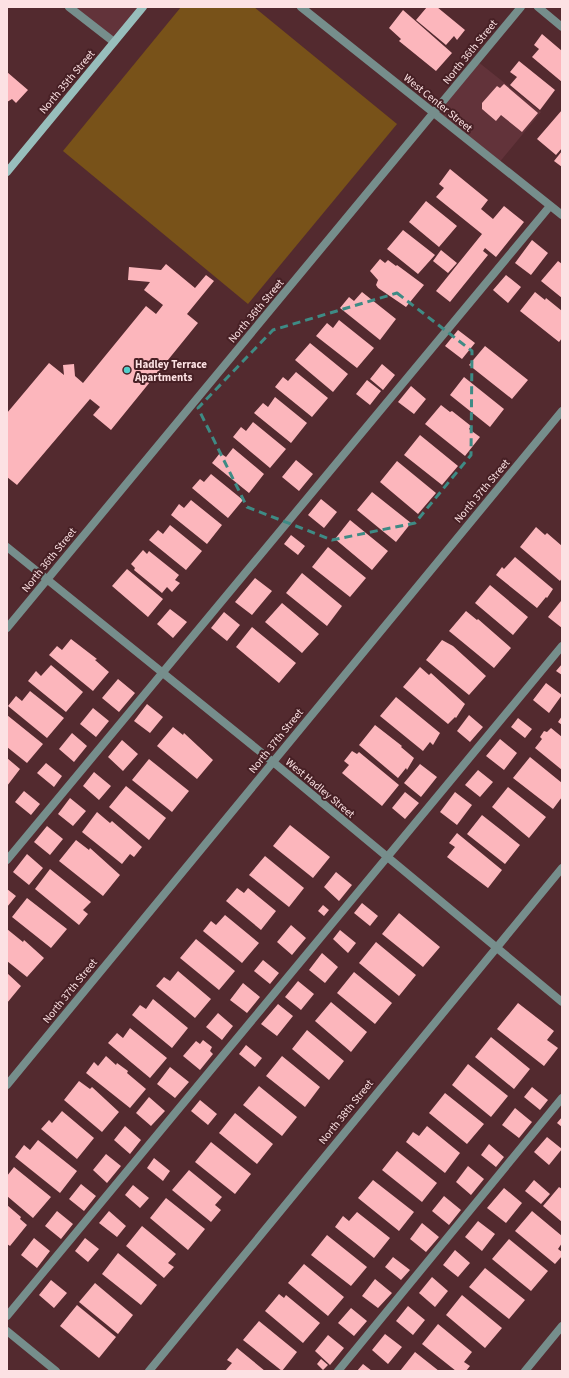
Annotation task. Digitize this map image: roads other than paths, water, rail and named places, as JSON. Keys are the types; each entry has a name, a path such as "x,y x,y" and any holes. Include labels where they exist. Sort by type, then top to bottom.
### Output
{"main road":[{"name":"North 35th Street","path":"7,172 143,7"}],"street":[{"path":"70,7 114,42"},
{"name":"West Center Street","path":"301,7 562,215"},
{"name":"North 36th Street","path":"7,628 434,114 521,7"},
{"path":"538,7 562,26"},
{"path":"7,860 550,206"},
{"name":"North 37th Street","path":"7,1085 562,411"},
{"name":"West Hadley Street","path":"7,547 273,762 495,948 562,1002"},
{"path":"7,1316 562,646"},
{"name":"North 38th Street","path":"149,1371 562,868"},
{"path":"338,1371 562,1098"},
{"path":"525,1371 562,1326"},
{"path":"7,1331 56,1371"}],"place":[{"name":"Hadley Terrace Apartments","path":"127,370"}]}
